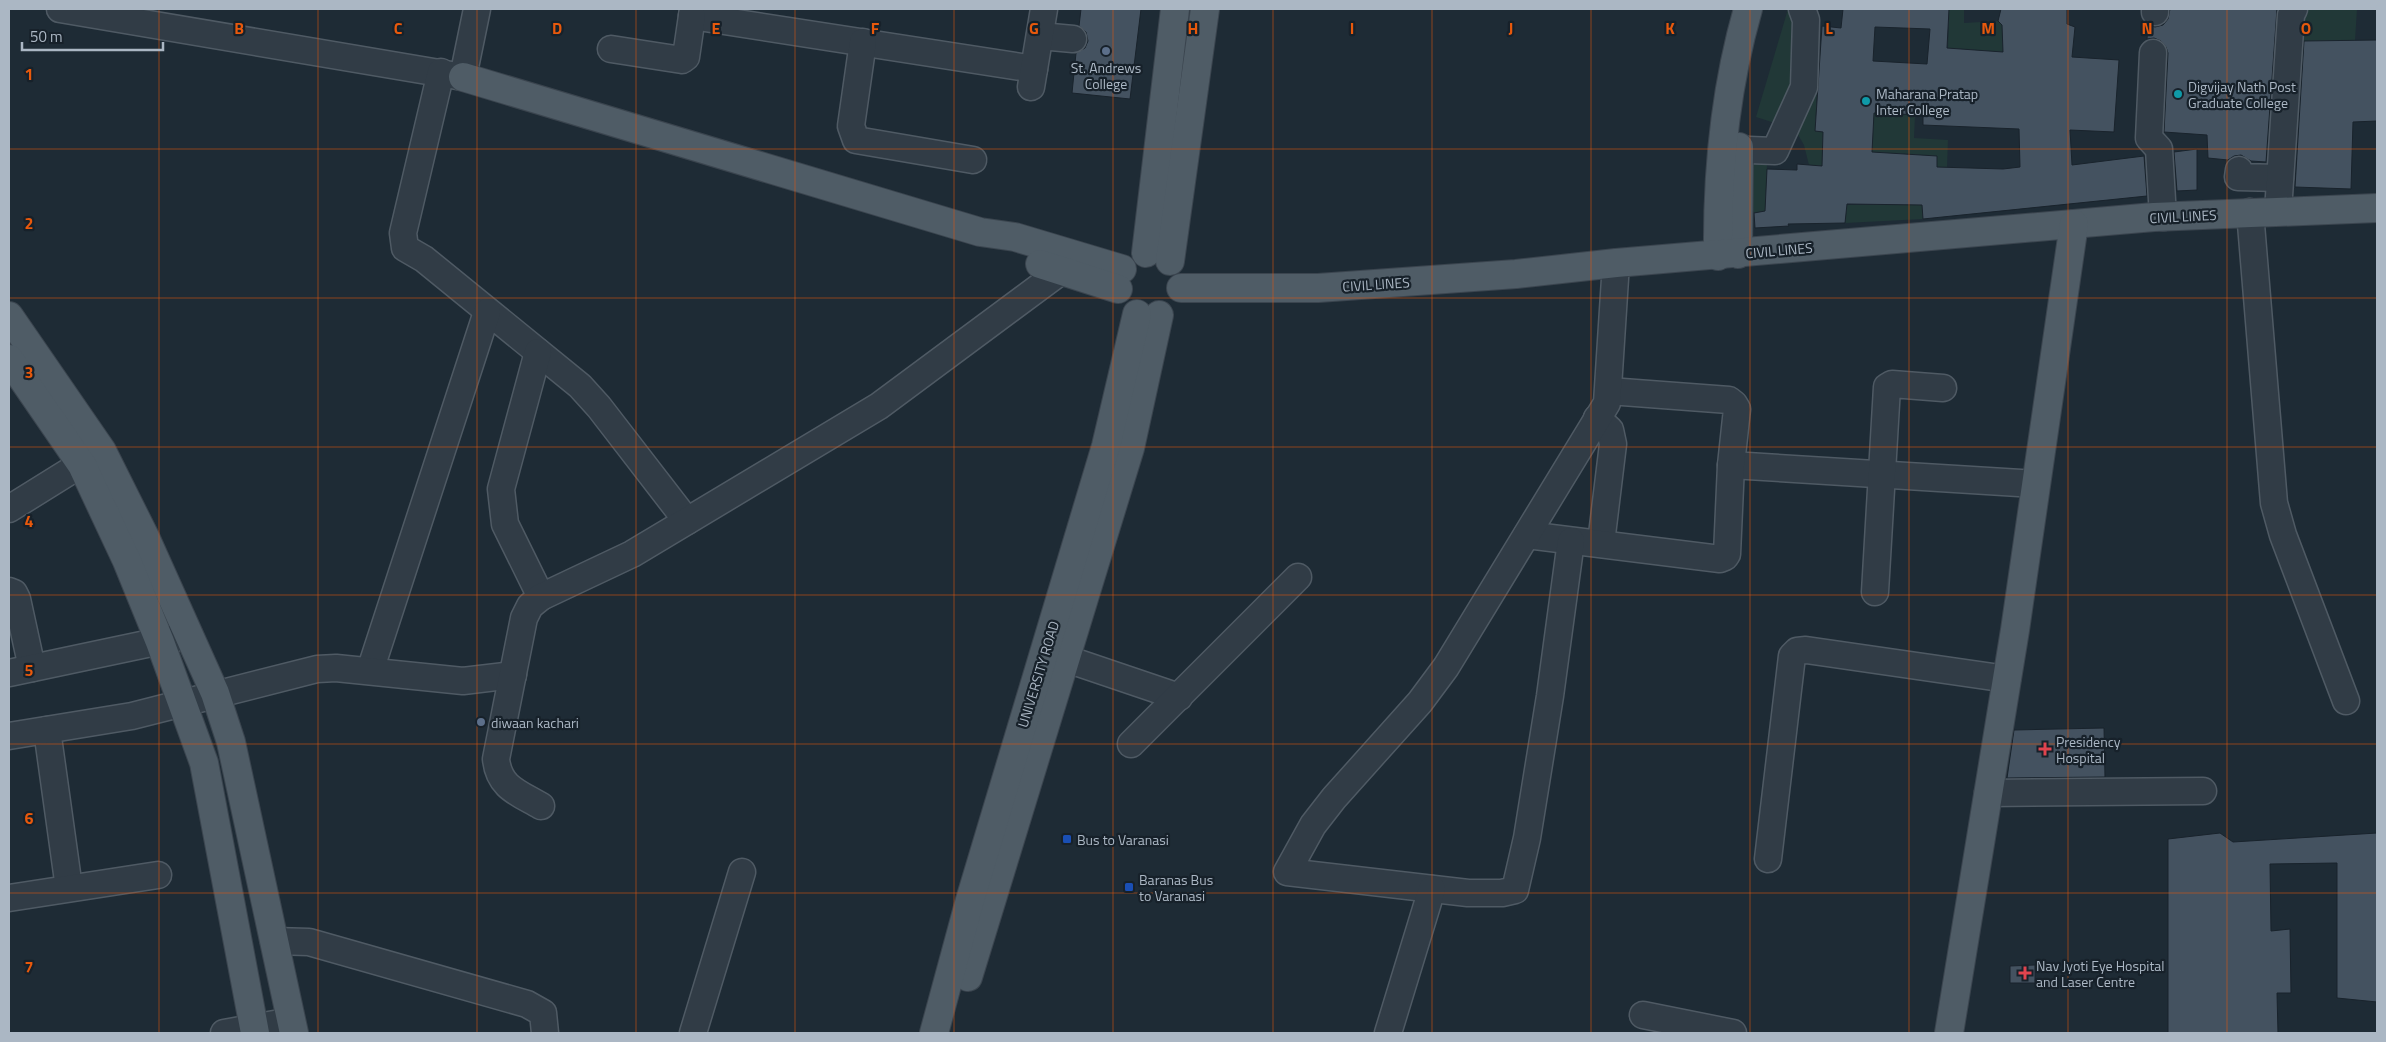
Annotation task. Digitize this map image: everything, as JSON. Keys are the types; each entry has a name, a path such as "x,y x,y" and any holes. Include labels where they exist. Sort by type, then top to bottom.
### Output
{"main road":[{"path":"1158,257 1175,9"},
{"path":"1158,257 1205,9"},
{"path":"1728,255 1731,150 1730,86 1748,9"},
{"path":"1731,150 1748,75 1766,9"},
{"path":"452,75 980,232 1016,237 1120,279"},
{"name":"CIVIL LINES","path":"1181,288 1318,288 1516,274 1616,263 2163,217 2377,208"},
{"path":"1949,1033 2007,679 2074,224"},
{"path":"980,232 1006,251 1061,270 1120,279"},
{"path":"1158,257 1179,271 1181,288 1176,302 1169,310 1148,315 1128,309 1121,300 1120,279 1132,258 1158,257"},
{"name":"UNIVERSITY ROAD","path":"934,1033 970,900 1055,655 1130,448 1148,315"},
{"path":"9,316 92,458 145,536 214,693 231,742 292,1027"},
{"path":"9,359 92,458 127,561 182,702 204,763 254,1031"},
{"name":"UNIVERSITY ROAD","path":"952,1033 1055,655"}],"street":[{"path":"60,9 452,75"},
{"path":"477,9 452,75 403,233 405,248 424,259 487,312 575,381 599,407 687,521"},
{"path":"611,50 682,60 686,57 689,49 692,12 863,42 1033,78 1044,9"},
{"path":"1731,150 1775,151 1804,86 1812,60 1806,20 1802,9"},
{"path":"2278,211 2291,15 2294,9"},
{"path":"1040,36 1073,39"},
{"path":"863,42 851,126 856,140 973,160"},
{"path":"2153,53 2149,138 2159,149 2163,217"},
{"path":"2239,170 2238,177 2280,178"},
{"path":"2250,212 2274,503 2283,534 2346,700"},
{"path":"1571,541 1550,696 1527,838 1515,890 1502,893 1468,893 1287,872 1313,825 1334,798 1420,702 1446,667 1607,403 1616,263"},
{"path":"542,806 505,785 497,770 496,759 524,618 530,606 541,597 632,554 879,406 1061,270"},
{"path":"370,671 487,312"},
{"path":"538,352 501,489 501,502 504,524 541,597"},
{"path":"1875,592 1887,387 1892,384 1943,388"},
{"path":"1527,535 1720,559 1727,554 1731,465 1737,409 1734,404 1729,400 1609,391"},
{"path":"1597,418 1610,430 1613,444 1602,543"},
{"path":"9,509 92,458"},
{"path":"1731,465 2036,484"},
{"path":"1131,744 1298,577"},
{"path":"9,591 14,593 17,599 20,671 190,635"},
{"path":"1768,859 1792,656 1797,651 1806,650 2007,679"},
{"path":"1055,655 1179,697"},
{"path":"9,736 132,716 214,693 317,669 336,668 463,681 513,675"},
{"path":"46,730 69,888"},
{"path":"1988,793 2203,791"},
{"path":"693,1033 742,872"},
{"path":"9,898 158,875"},
{"path":"1388,1033 1432,889"},
{"path":"274,941 309,942 527,1004 543,1013 545,1033"},
{"path":"1643,1015 1733,1033"},
{"path":"224,1033 292,1027"}],"green space":[{"path":"1788,9 1795,9 1795,88 1778,124 1756,117"},
{"path":"1949,9 1964,9 1964,23 1998,21 2002,25 2003,52 1948,48"},
{"path":"2308,9 2357,9 2355,41 2295,41 2304,13"},
{"path":"1817,89 1815,131 1823,132 1822,166 1809,165 1804,145 1793,126 1810,91"},
{"path":"1874,113 1915,115 1914,138 1948,140 1947,167 1937,167 1937,156 1872,152"},
{"path":"1751,162 1767,164 1765,211 1754,213 1744,196"},
{"path":"1847,205 1922,205 1923,219 1845,223"}],"building":[{"name":"St. Andrews College","path":"1081,9 1141,9 1130,99 1072,93 1076,53 1085,48 1088,41 1086,32 1079,26"},
{"path":"1843,9 1949,9 1947,48 2003,52 2002,25 1998,21 2001,9 2067,9 2067,24 2075,27 2072,57 2119,60 2114,132 2070,130 2072,165 2144,156 2147,196 1923,219 1922,205 1847,204 1845,223 1788,224 1789,226 1755,228 1754,213 1765,211 1767,169 1797,170 1797,164 1822,166 1823,132 1815,131 1822,26 1841,28","holes":["1875,27 1930,29 1927,64 1873,61","1874,113 1923,115 1923,125 2019,129 2020,167 2003,169 1937,167 1937,156 1872,152"]},
{"path":"2170,9 2277,9 2266,162 2251,161 2241,155 2234,156 2228,160 2208,158 2207,135 2164,132 2168,53 2161,41 2154,38 2147,39 2148,25 2155,27 2163,25 2168,19"},
{"path":"2377,40 2377,121 2353,122 2351,189 2295,187 2304,41"},
{"path":"2197,149 2197,190 2177,191 2174,152"},
{"path":"2104,728 2105,777 2007,778 2014,730"},
{"path":"2220,833 2233,842 2377,833 2377,1002 2337,998 2337,863 2270,864 2271,931 2290,929 2291,993 2277,993 2278,1033 2168,1033 2168,839"},
{"path":"2035,965 2035,983 2010,983 2010,966"}],"place":[{"name":"St. Andrews College","path":"1106,51"},
{"name":"Digvijay Nath Post Graduate College","path":"2178,94"},
{"name":"Maharana Pratap Inter College","path":"1866,101"},
{"name":"diwaan kachari","path":"481,722"},
{"name":"Presidency Hospital","path":"2045,749"},
{"name":"Bus to Varanasi","path":"1067,839"},
{"name":"Baranas Bus to Varanasi","path":"1129,887"},
{"name":"Nav Jyoti Eye Hospital and Laser Centre","path":"2025,973"}]}
